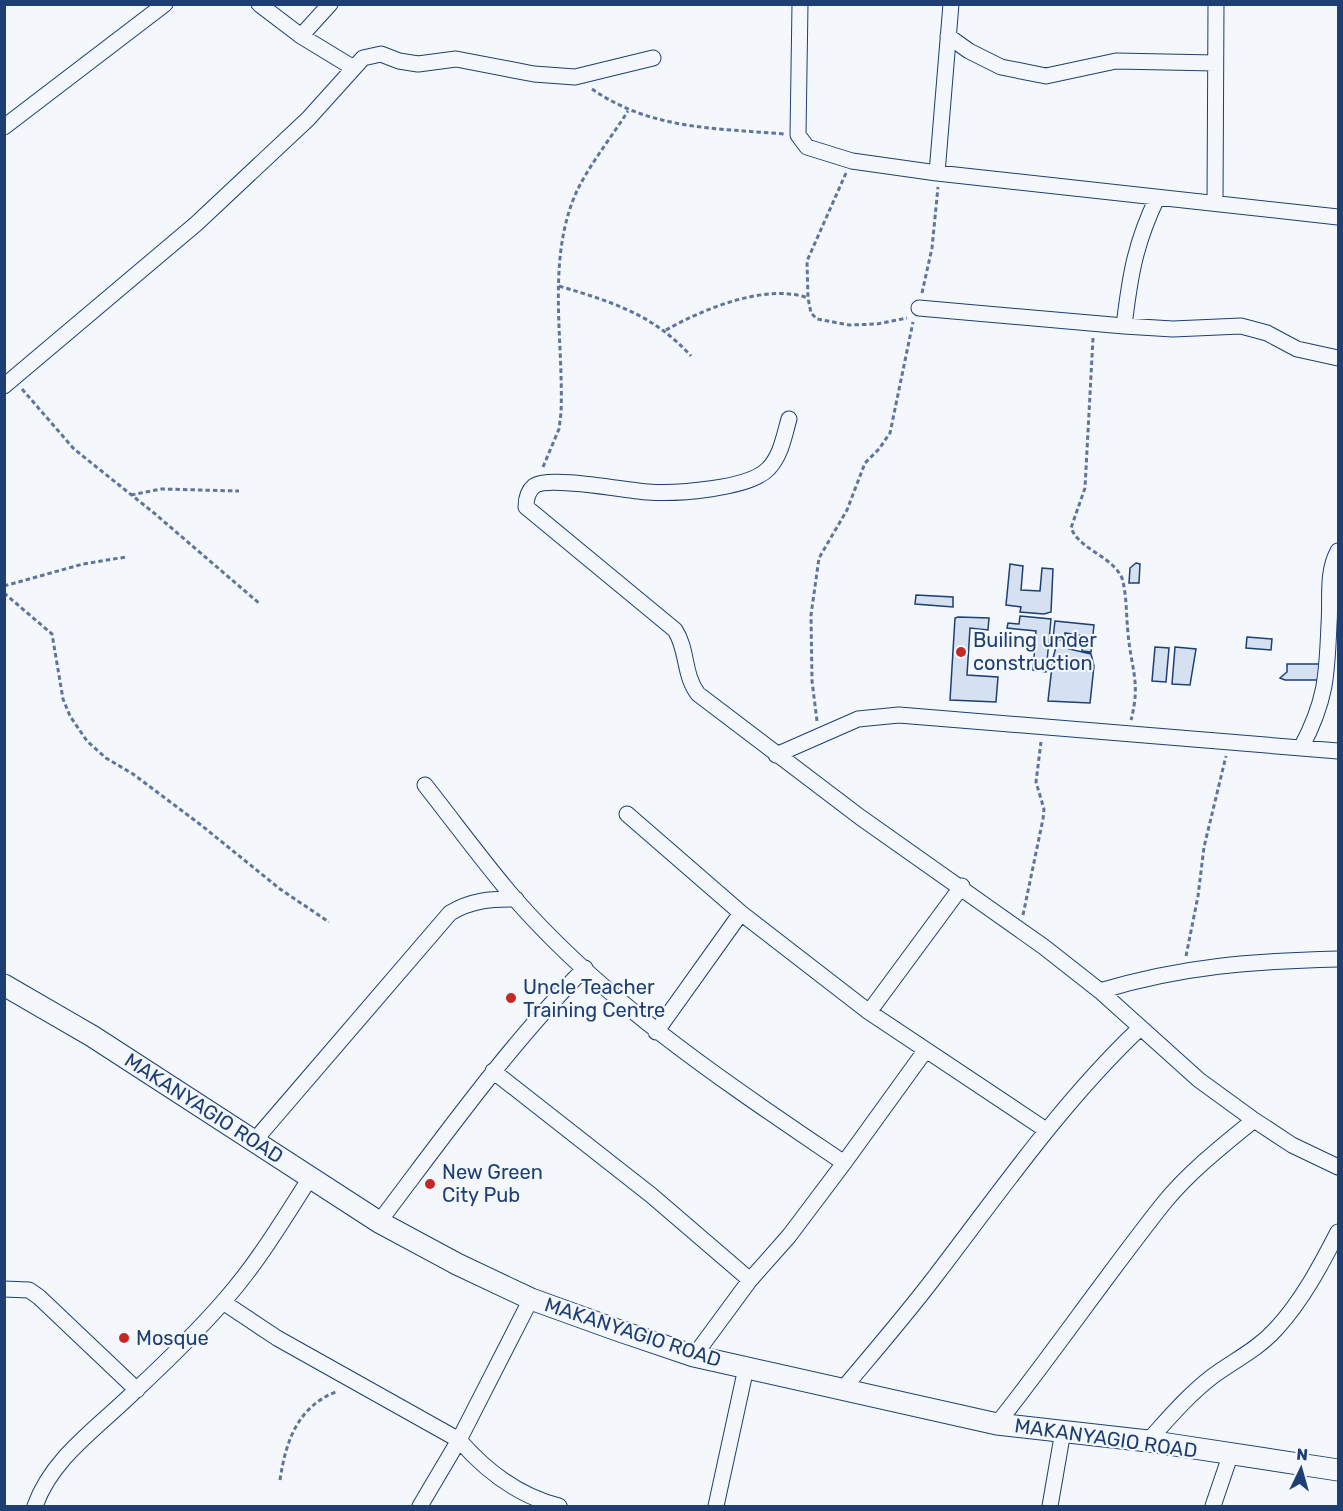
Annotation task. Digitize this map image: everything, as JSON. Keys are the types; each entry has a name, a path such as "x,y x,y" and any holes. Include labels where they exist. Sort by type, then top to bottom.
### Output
{"street":[{"path":"4,127 165,4"},
{"path":"259,4 301,36 352,68"},
{"path":"301,36 330,4"},
{"path":"800,4 798,135 807,147 852,161 938,174 1338,216"},
{"path":"938,174 951,4"},
{"path":"1215,204 1216,4"},
{"path":"948,36 969,51 1001,67 1046,76 1116,61 1215,63"},
{"path":"9,382 196,224 308,119 363,58 381,54 407,63 447,58 534,74 575,77 653,58"},
{"path":"1124,326 1131,266 1141,231 1157,198"},
{"path":"919,308 1124,326 1253,328 1297,349 1338,358"},
{"path":"789,419 779,453 767,470 743,484 650,492 587,484 535,485 526,500 530,513 675,630 683,648 687,675 698,694 776,755 1020,928 1100,991 1199,1080 1292,1145 1338,1167"},
{"path":"1301,748 1323,696 1330,578 1338,551"},
{"path":"776,755 818,734 858,719 899,715 1043,725 1338,751"},
{"path":"425,785 516,900 585,968 656,1032 844,1163"},
{"path":"627,814 741,913 869,1012 1046,1130"},
{"path":"869,1012 962,886"},
{"path":"255,1140 450,913 467,903 486,898 516,900"},
{"path":"656,1032 741,913"},
{"path":"1100,991 1183,969 1264,961 1338,959"},
{"path":"379,1222 493,1071 540,1013 585,968"},
{"name":"MAKANYAGIO ROAD","path":"4,985 92,1036 379,1222 457,1264 531,1299 694,1356 842,1390 930,1407 997,1424 1148,1441 1230,1456 1338,1470"},
{"path":"842,1390 933,1280 1046,1130 1090,1078 1140,1028"},
{"path":"694,1356 750,1280 789,1236 925,1051"},
{"path":"493,1071 651,1195 750,1280"},
{"path":"997,1424 1052,1355 1163,1203 1202,1163 1254,1120"},
{"path":"35,1506 47,1479 63,1459 137,1390 223,1302 250,1269 310,1178"},
{"path":"1148,1441 1188,1396 1216,1374 1240,1360 1277,1329 1299,1299 1338,1232"},
{"path":"4,1288 28,1290 39,1297 137,1390"},
{"path":"420,1506 459,1440 531,1299"},
{"path":"223,1302 277,1338 459,1440 476,1459 509,1486 559,1506"},
{"path":"716,1506 746,1368"},
{"path":"1050,1506 1064,1431"},
{"path":"1213,1506 1230,1456"}],"path":[{"path":"575,77 627,111 652,119 706,128 798,135"},
{"path":"535,485 554,445 561,413 559,286 567,219 577,192 627,111"},
{"path":"818,734 812,681 812,615 819,558 847,510 865,463 890,433 915,316 877,324 827,322 818,319 812,312 808,298 807,261 852,161"},
{"path":"919,308 932,248 938,174"},
{"path":"559,286 606,301 666,330 691,356"},
{"path":"666,330 700,311 766,295 786,292 808,298"},
{"path":"1094,324 1084,488 1071,528 1085,544 1118,570 1122,578 1128,636 1136,672 1136,696 1127,733"},
{"path":"9,382 74,449 261,604"},
{"path":"131,495 161,489 239,491"},
{"path":"4,586 83,564 126,557"},
{"path":"4,593 52,634 63,699 70,716 87,741 105,758 133,774 280,889 328,922"},
{"path":"1020,928 1043,819 1044,809 1036,782 1043,725"},
{"path":"1183,969 1198,896 1204,847 1230,742"},
{"path":"280,1480 284,1451 295,1427 308,1407 330,1394 359,1382"}],"building":[{"path":"1136,563 1140,564 1139,583 1129,583 1130,568"},
{"path":"1010,564 1023,566 1021,590 1040,591 1042,568 1053,569 1051,612 1044,614 1020,612 1021,607 1006,605"},
{"path":"916,595 953,597 953,607 915,604"},
{"path":"1020,616 1051,619 1046,672 1033,670 1036,631 1007,628 1008,623 1019,624"},
{"name":"Builing under construction","path":"955,618 989,618 988,630 970,628 967,675 998,677 996,702 950,700"},
{"path":"1055,621 1094,625 1091,652 1082,651 1084,636 1065,633 1065,639 1053,638"},
{"path":"1247,637 1272,639 1271,650 1246,648"},
{"path":"1058,640 1069,642 1069,649 1091,654 1094,666 1090,703 1048,701 1053,658"},
{"path":"1155,647 1169,648 1166,682 1152,681"},
{"path":"1175,647 1196,649 1190,685 1172,684"},
{"path":"1287,664 1320,664 1320,680 1280,678 1287,672"}],"place":[{"name":"Builing under construction","path":"961,652"},
{"name":"Uncle Teacher Training Centre","path":"511,998"},
{"name":"New Green City Pub","path":"430,1184"},
{"name":"Mosque","path":"124,1338"}]}
